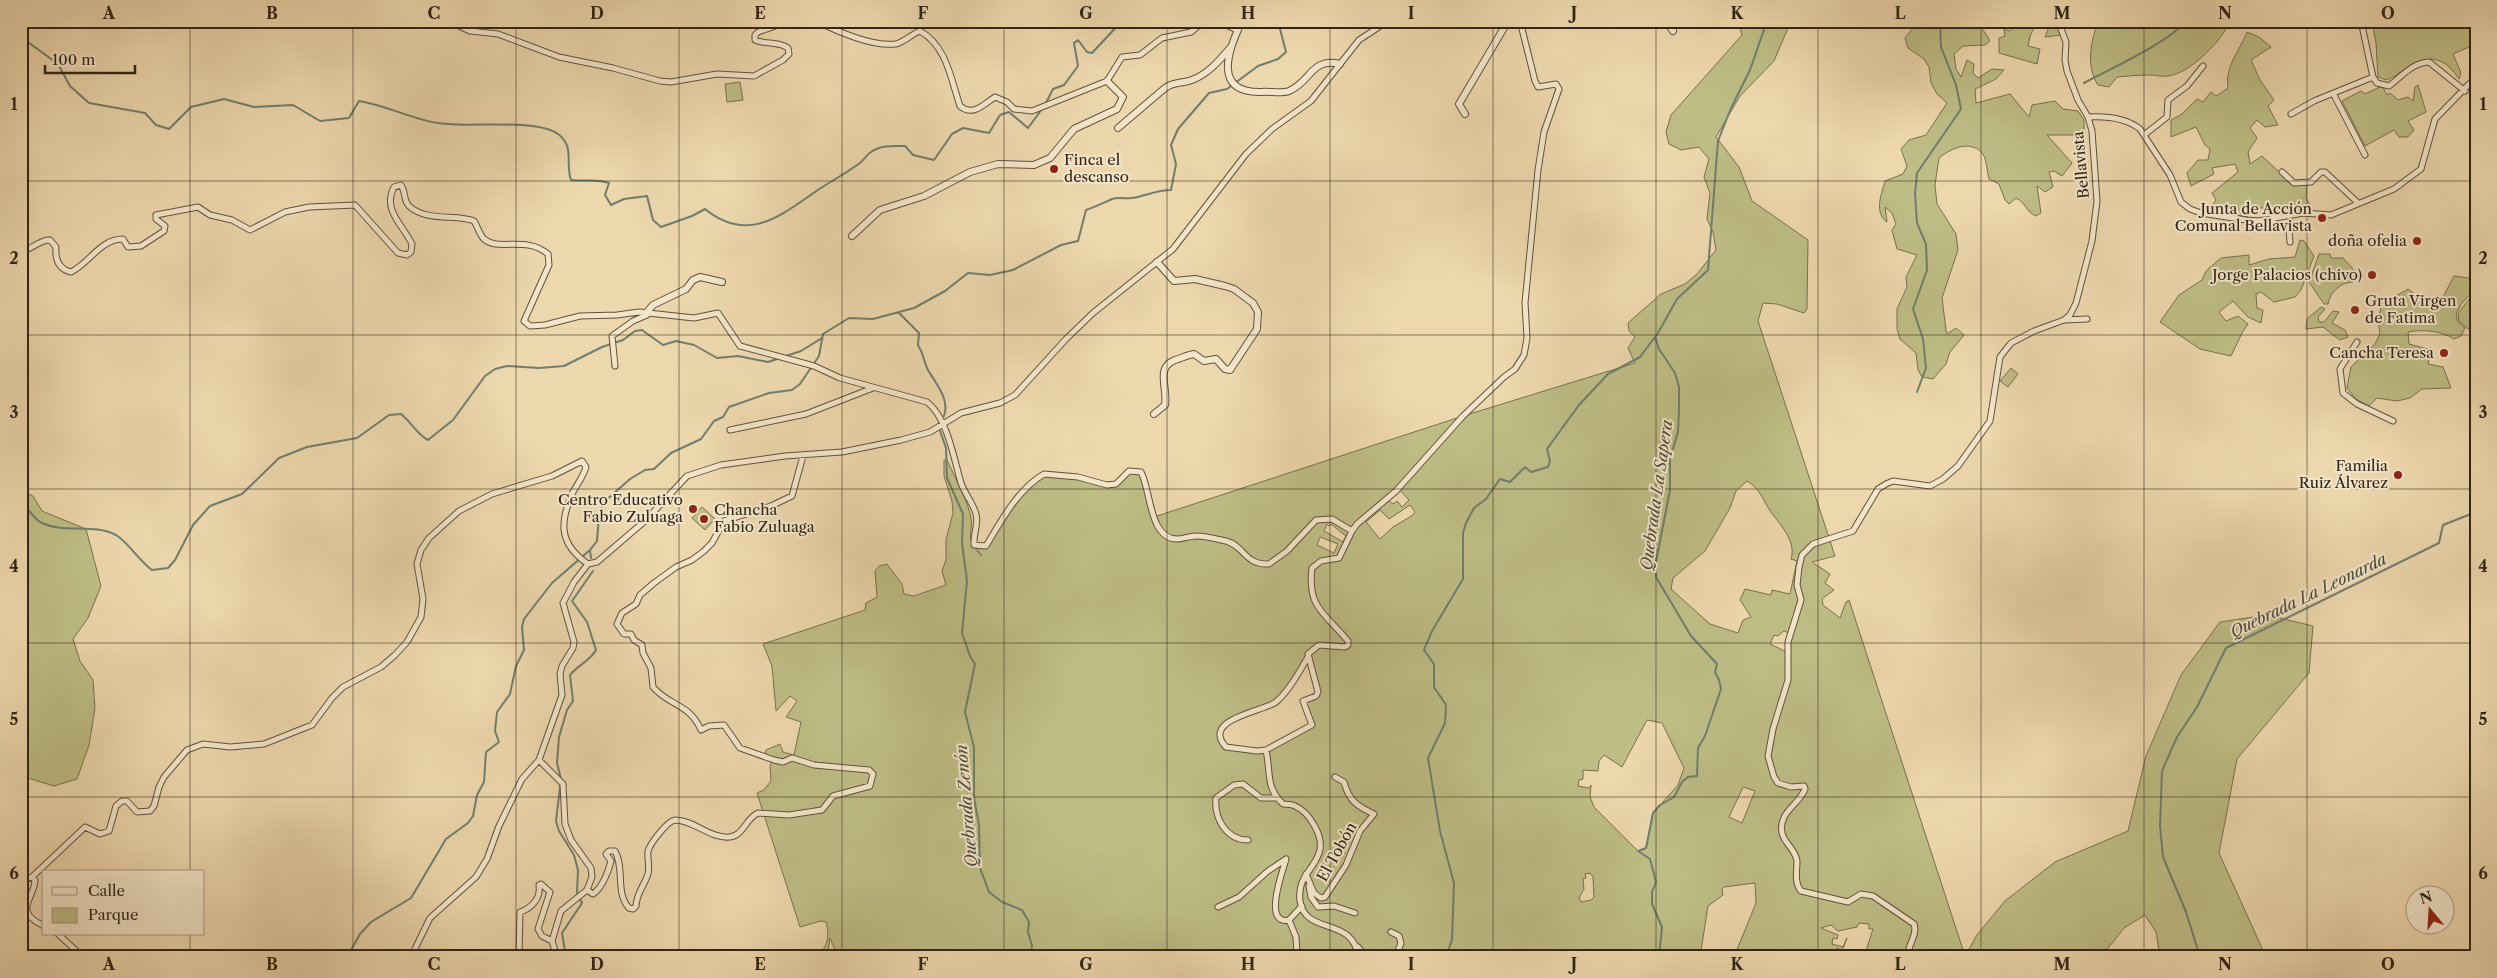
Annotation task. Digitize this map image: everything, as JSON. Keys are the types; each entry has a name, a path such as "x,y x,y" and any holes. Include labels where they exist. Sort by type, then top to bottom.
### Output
{"street":[{"path":"448,21 470,31 498,34 559,57 613,68 644,78 671,82 717,74 754,76 768,70 789,54 788,48 779,44 763,43 755,40 755,35 758,32 790,21"},
{"path":"816,21 838,32 884,44 896,44 920,31 938,46 951,76 960,106 964,110 972,111 979,109 995,97 1007,102 1014,109 1032,111 1107,81 1122,57 1140,55 1162,38 1191,32 1204,21"},
{"path":"1218,21 1237,30"},
{"path":"1242,21 1230,48 1228,75 1231,83 1252,92 1288,91 1301,83 1322,64 1328,61 1340,64"},
{"path":"411,957 430,918 476,877 487,860 499,826 522,779 539,760 562,694 560,674 562,666 571,652 574,642 562,603 574,582 588,564 597,562 646,520 688,476 722,465 785,456 842,452 902,440 930,432 961,414 1000,403 1015,395 1066,339 1094,313 1173,249 1246,154 1272,129 1311,101 1360,40 1388,21"},
{"path":"1465,114 1459,104 1508,21"},
{"path":"1308,657 1318,688 1316,696 1303,701 1312,725 1266,750 1226,747 1220,738 1220,732 1232,718 1275,703 1282,696 1312,649 1319,645 1348,645 1348,642 1311,597 1312,568 1316,564 1339,558 1357,524 1396,491 1463,416 1504,376 1515,369 1524,355 1527,338 1525,303 1538,170 1544,132 1558,89 1556,84 1538,87 1520,21"},
{"path":"1666,21 1673,31"},
{"path":"2058,21 2066,42 2065,60 2067,71 2078,100 2088,117"},
{"path":"2361,21 2372,77 2377,83 2389,86 2420,62 2429,62 2465,91"},
{"path":"1118,128 1174,82 1190,81 1200,76 1230,48"},
{"path":"2144,135 2166,117 2168,100 2187,86 2203,66"},
{"path":"2291,114 2314,101 2372,77"},
{"name":"Bellavista","path":"2064,320 2073,311 2076,303 2096,216 2094,151 2088,117 2107,117 2134,124 2144,135 2170,175 2183,205 2196,212 2246,220 2271,219 2303,214 2338,214 2357,202 2394,189 2421,169 2435,119 2465,91 2476,77"},
{"path":"852,236 880,210 924,196 970,172 998,164 1034,165 1050,158 1074,129 1116,109 1123,97 1107,81"},
{"path":"2334,94 2364,155"},
{"path":"2282,172 2294,184 2311,182 2321,172 2325,172 2357,202"},
{"path":"21,251 45,240 50,240 56,247 58,263 71,272 104,245 118,239 123,239 128,247 135,248 164,232 165,226 156,219 156,215 160,213 172,213 198,207 210,215 232,220 250,230 270,218 290,211 309,207 355,205 398,253 408,255 412,252 412,244 395,218 390,201 392,190 397,185 404,188 405,201 413,209 456,220 474,221 483,238 488,241 536,246 548,254 549,266 535,300 525,318 525,324 539,326 580,316 647,312 694,318 718,313 740,346 813,366 840,378 927,402 934,407 955,458 962,484 977,516 973,538 974,544 980,547 986,546 1012,507 1028,488 1044,474 1078,477 1107,485 1116,484 1129,471 1141,472 1148,488 1155,524 1166,537 1178,539 1195,536 1227,541 1234,544 1252,562 1261,565 1277,560 1316,520 1332,519 1352,531"},
{"path":"2271,219 2273,223 2289,229 2290,242"},
{"path":"1154,414 1165,405 1166,385 1163,370 1166,365 1194,354 1204,360 1216,359 1224,369 1230,370 1257,329 1259,320 1254,303 1234,289 1195,279 1174,281 1157,262"},
{"path":"614,366 612,336 633,321 647,315 647,312 653,305 686,289 693,280 700,277 722,282"},
{"path":"1908,957 1908,949 1916,931 1914,924 1873,896 1861,894 1848,902 1801,891 1796,880 1797,859 1782,832 1783,820 1789,807 1805,789 1804,786 1792,787 1778,783 1774,777 1768,756 1773,729 1788,680 1788,642 1801,600 1797,585 1802,555 1813,544 1852,531 1878,489 1886,484 1893,481 1930,486 1944,479 1958,466 1990,421 1998,367 2003,350 2020,337 2064,320 2087,319"},
{"path":"2357,342 2340,369 2343,393 2357,404 2393,421"},
{"path":"730,430 806,414 874,388"},
{"path":"587,890 593,894 597,891 611,861 606,854 609,851 615,851 620,864 622,898 629,908 633,909 636,906 637,892 648,872 648,851 655,839 671,822 676,820 687,823 708,833 729,838 738,835 758,813 789,815 822,810 833,796 870,786 872,782 873,774 869,770 814,765 792,758 778,761 744,750 738,746 724,725 709,726 701,730 698,722 683,707 667,699 653,687 651,668 643,653 642,645 634,640 631,634 624,634 617,624 622,613 636,604 640,595 654,583 676,567 692,560 704,551 724,521 792,496 803,456"},
{"path":"21,880 32,877 85,827 105,834 109,831 114,810 122,800 127,801 137,812 150,811 154,806 158,787 164,777 187,750 203,744 230,747 264,744 312,725 332,698 343,687 381,667 407,642 421,617 423,599 417,564 421,550 429,538 459,511 492,494 552,476 582,462 586,467 567,507 564,530 565,542 575,555 588,564"},
{"path":"1266,750 1270,767 1270,789 1277,798"},
{"path":"539,760 561,782 565,824 572,840 591,868 592,878 587,890 561,911 552,941 557,957"},
{"name":"El Tobón","path":"1306,874 1314,893 1321,898 1325,897 1346,866 1360,831 1374,814 1356,806 1348,796 1344,782 1335,777"},
{"path":"1248,840 1236,839 1222,825 1218,816 1216,798 1234,785 1243,784 1261,798 1277,798"},
{"name":"El Tobón","path":"1277,798 1283,804 1294,806 1310,817 1319,838 1320,853 1300,887 1302,906"},
{"path":"1218,907 1239,897 1268,871 1286,859 1278,886 1275,906 1278,917 1282,920 1289,920 1302,906 1307,917 1317,924 1326,924 1345,933 1366,957"},
{"name":"El Tobón","path":"1306,874 1311,897 1318,907 1334,906 1355,913"},
{"path":"32,877 35,880 34,887 29,896 27,909 31,918 42,925"},
{"path":"519,957 520,912 530,908 540,891 539,885 541,884 550,892 538,929 542,936 552,941"},
{"path":"1289,920 1296,937 1297,954 1301,957"},
{"path":"1389,957 1398,951 1401,943 1399,936 1391,932"},
{"path":"60,936 83,957"},
{"path":"1357,945 1358,957"},
{"path":"1317,957 1334,953 1339,957"}],"green space":[{"path":"1738,21 1791,21 1774,61 1740,96 1716,137 1739,167 1752,201 1808,240 1807,309 1804,313 1777,304 1763,303 1758,321 1835,556 1812,562 1830,574 1825,583 1834,590 1822,599 1823,605 1840,618 1846,602 1849,600 1965,956 1977,935 2005,901 2055,862 2128,831 2146,756 2181,675 2220,622 2267,615 2313,626 2309,673 2237,759 2219,853 2266,957 2160,957 2156,932 2145,915 2124,928 2101,957 1871,957 1865,954 1873,929 1869,929 1869,924 1859,923 1857,927 1838,931 1831,925 1821,928 1838,935 1837,939 1833,938 1832,944 1843,947 1847,938 1842,951 1837,948 1837,957 1734,957 1756,903 1755,883 1724,887 1722,889 1723,895 1708,906 1700,957 838,957 830,938 828,951 822,957 816,957 827,941 826,922 821,921 800,927 757,793 764,790 771,781 770,767 772,759 765,755 766,750 780,744 783,752 794,755 801,722 786,717 797,701 790,696 776,711 772,666 763,644 865,610 866,603 877,597 875,571 879,566 887,564 902,584 904,594 914,596 946,585 942,571 946,560 946,540 953,513 952,501 944,476 944,460 947,460 964,497 971,518 972,544 982,556 974,545 986,546 1012,508 1044,474 1078,477 1107,485 1116,484 1129,471 1141,472 1154,517 1463,416 1635,363 1628,348 1635,337 1629,331 1628,323 1661,294 1685,284 1697,274 1716,250 1713,232 1707,219 1710,193 1704,177 1709,159 1699,147 1681,150 1669,144 1666,132 1671,115 1742,35","holes":["1747,481 1757,490 1789,539 1792,552 1791,559 1797,561 1790,594 1772,590 1771,595 1745,589 1740,600 1751,617 1743,620 1738,633 1710,624 1671,589 1673,578 1705,551 1730,508 1736,491","1400,490 1409,500 1402,507 1397,501 1393,504 1388,500","1410,505 1415,512 1393,527 1380,539 1366,522 1380,510 1389,519","1327,524 1329,526 1331,524 1346,536 1343,542 1324,531","1320,537 1338,544 1334,553 1317,545","1784,631 1789,633 1787,655 1785,651 1770,644 1774,635 1778,636","1309,657 1318,692 1303,705 1312,725 1266,750 1231,749 1220,738 1225,729 1236,718 1274,704 1288,689","1647,720 1662,723 1684,768 1678,785 1653,813 1646,848 1638,851 1594,807 1590,797 1591,785 1589,788 1578,786 1579,780 1583,779 1583,770 1598,771 1599,761 1604,755 1622,767","1743,787 1755,791 1742,823 1729,817","1590,873 1593,877 1594,897 1591,900 1581,902 1579,898 1584,889 1583,879 1586,878 1585,874"]},
{"path":"1915,21 1973,21 1982,28 1990,41 1985,45 1963,46 1954,54 1956,69 1961,77 1967,60 1974,64 1973,73 1978,78 1992,69 2004,70 1996,79 1975,89 1976,103 2010,94 2029,117 2032,105 2055,101 2063,109 2078,111 2084,120 2084,130 2080,135 2047,135 2072,163 2062,176 2054,171 2049,172 2053,187 2045,192 2037,186 2041,213 2036,216 2016,198 2009,204 2005,200 1999,184 1989,179 1984,156 1974,147 1962,146 1939,158 1935,185 1937,204 1956,234 1958,250 1942,298 1946,330 1947,334 1956,328 1964,335 1950,352 1946,364 1933,379 1922,377 1918,370 1916,353 1900,339 1897,329 1897,309 1907,287 1906,277 1917,255 1897,249 1892,230 1896,224 1892,213 1885,207 1887,222 1883,218 1880,209 1880,198 1885,181 1903,174 1907,166 1901,149 1909,140 1926,135 1947,103 1937,94 1931,83 1929,67 1924,59 1908,48 1905,38 1916,24"},
{"path":"2023,21 2043,21 2032,32 2028,46 2040,49 2037,64 1999,53 1999,38 2005,36 2004,29 2009,31"},
{"path":"2044,21 2055,21 2061,35 2045,37 2048,30"},
{"path":"2099,21 2230,21 2213,46 2186,69 2168,76 2117,77 2109,87 2098,85 2092,70 2093,37"},
{"path":"2372,21 2476,21 2476,44 2453,54 2461,73 2459,79 2450,68 2433,59 2424,60 2387,80 2378,77 2376,43"},
{"path":"2247,32 2259,37 2271,47 2251,60 2260,80 2274,100 2268,106 2278,125 2265,127 2257,120 2250,128 2257,138 2248,152 2250,164 2262,156 2293,185 2307,184 2306,198 2310,205 2301,212 2273,215 2272,209 2252,207 2247,217 2209,210 2216,200 2212,193 2238,172 2235,164 2212,168 2214,174 2191,186 2187,173 2198,160 2208,160 2210,149 2205,145 2196,127 2171,137 2171,120 2182,114 2197,99 2203,102 2211,92 2216,96 2228,88 2229,73 2233,59"},
{"path":"740,82 743,100 727,102 725,84"},
{"path":"2418,85 2426,112 2408,121 2414,130 2408,137 2399,137 2394,130 2365,146 2342,101 2361,91 2365,94 2382,86 2387,95 2390,93 2398,100 2408,97 2413,101 2415,87"},
{"path":"2300,240 2304,241 2314,256 2301,290 2295,297 2274,302 2261,292 2256,294 2257,308 2263,310 2261,323 2248,317 2233,301 2219,312 2226,321 2238,316 2248,324 2231,356 2200,349 2160,322 2179,295 2202,280 2206,271 2221,258 2249,255 2249,265 2269,259 2295,257"},
{"path":"2319,254 2330,254 2331,258 2343,258 2356,272 2353,282 2337,288 2328,304 2324,304 2309,282"},
{"path":"2454,276 2476,279 2476,288 2461,304 2456,314 2458,322 2465,328 2461,336 2454,339 2432,331 2408,332 2409,344 2431,350 2428,364 2443,367 2451,388 2422,389 2410,398 2397,401 2377,398 2369,406 2356,399 2347,388 2351,367 2375,344 2380,334 2378,319 2382,304 2408,289 2420,298 2440,303"},
{"path":"2476,295 2476,325 2468,329 2459,321 2458,313 2471,297"},
{"path":"2321,307 2325,309 2318,317 2319,322 2324,322 2333,311 2339,312 2332,323 2345,330 2348,337 2340,340 2323,327 2306,329 2307,319"},
{"path":"2011,368 2018,374 2008,387 2000,381"},
{"path":"21,490 33,496 42,511 86,529 101,586 88,618 73,639 80,661 93,680 95,708 89,745 77,779 54,786 21,776"},
{"name":"Chancha Fabio Zuluaga","path":"702,507 715,519 705,530 692,518"}],"waterway":[{"path":"1046,103 1053,89 1064,85 1078,66 1074,43 1078,40 1087,52 1092,53 1120,23 1130,28 1140,25 1142,21"},
{"path":"347,957 360,934 371,922 411,898 446,839 468,823 473,816 477,795 484,782 486,752 499,742 495,731 497,712 510,694 516,666 524,650 522,627 524,619 552,583 590,550 597,541 599,515 604,502 630,479 645,470 654,469 671,453 701,439 714,421 723,417 729,407 769,393 792,390 800,384 819,356 823,334 849,318 873,319 914,308 945,291 968,273 990,275 1013,270 1061,245 1078,241 1086,210 1114,198 1132,198 1171,190 1176,164 1171,145 1178,129 1209,93 1227,89 1258,66 1278,59 1286,52 1279,25 1283,21"},
{"path":"1446,957 1452,940 1454,883 1440,831 1428,758 1445,723 1446,705 1434,687 1434,664 1424,650 1432,631 1463,579 1463,533 1466,523 1474,508 1486,499 1500,479 1510,482 1525,467 1531,472 1548,467 1550,461 1547,449 1579,405 1608,374 1640,357 1658,333 1677,299 1708,270 1718,141 1731,108 1750,70 1767,21"},
{"path":"1917,392 1926,368 1923,339 1913,309 1927,270 1926,244 1917,223 1915,194 1917,173 1961,109 1956,85 1941,47 1940,21"},
{"path":"2084,83 2154,46 2178,29 2185,21"},
{"path":"21,37 58,64 70,86 89,103 145,113 156,125 169,129 191,107 224,99 254,107 293,105 320,121 349,118 359,101 436,123 459,125 505,124 548,129 558,134 566,144 571,180 609,183 605,195 611,205 624,199 647,196 653,220 661,227 692,216 705,209 721,219 735,224 750,225 763,222 777,217 790,209 859,164 869,153 879,148 905,146 913,155 934,160 952,134 963,128 989,133 1000,115 1009,112 1028,128 1042,109"},
{"name":"Quebrada Zenón","path":"899,313 919,333 918,345 926,367 944,398 944,416"},
{"path":"21,502 40,522 49,526 107,531 120,538 152,570 168,568 175,560 193,525 210,506 242,494 279,458 307,447 357,438 389,415 401,414 428,440 453,420 485,376 495,369 507,366 539,368 564,366 602,347 623,340 635,331 642,330 663,345 676,341 694,345 717,358 738,356 768,362 801,351 822,338"},
{"name":"Quebrada La Sapera","path":"1655,337 1659,349 1675,373 1679,387 1678,432 1670,459 1670,490 1656,562 1656,577 1691,636 1717,664 1715,672 1721,689 1705,736 1698,748 1697,776 1688,777 1682,782 1674,797 1660,805 1653,813 1646,848 1638,851 1650,859 1656,882 1652,892 1652,904 1662,927 1659,957"},
{"name":"Quebrada Zenón","path":"940,431 946,448 947,478 963,514 962,543 967,581 962,633 970,656 975,664 965,712 974,747 974,798 979,825 980,868 989,892 1002,902 1022,910 1029,922 1028,932 1032,946 1030,957"},
{"name":"Quebrada La Leonarda","path":"2200,957 2186,912 2163,857 2160,826 2162,771 2177,737 2197,707 2226,648 2439,543 2443,525 2476,512"},
{"path":"590,550 591,558"},
{"path":"577,893 578,870 574,855 559,831 556,821 561,779 557,763 559,737 567,710 573,701 570,675 591,657 596,650 587,622 572,601 593,571"},
{"path":"566,957 562,933 582,903 580,899"}],"place":[{"name":"Finca el descanso","path":"1054,169"},
{"name":"Junta de Acción Comunal Bellavista","path":"2322,218"},
{"name":"doña ofelia","path":"2417,241"},
{"name":"Jorge Palacios (chivo)","path":"2372,275"},
{"name":"Gruta Virgen de Fatima","path":"2355,310"},
{"name":"Cancha Teresa","path":"2444,353"},
{"name":"Familia Ruiz Álvarez","path":"2398,475"},
{"name":"Centro Educativo Fabio Zuluaga","path":"693,509"},
{"name":"Chancha Fabio Zuluaga","path":"704,519"}]}
